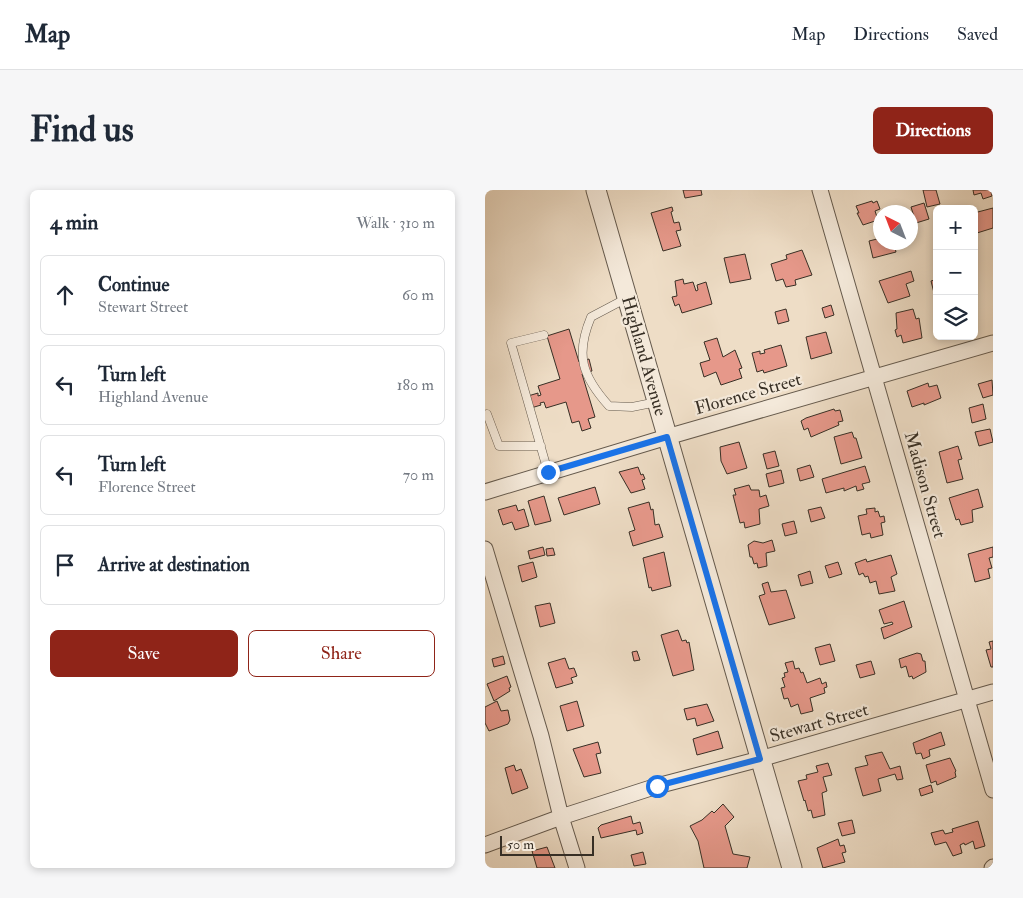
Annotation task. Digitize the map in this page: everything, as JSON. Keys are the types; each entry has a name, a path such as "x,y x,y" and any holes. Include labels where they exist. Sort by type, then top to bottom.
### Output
{"street":[{"name":"Highland Avenue","path":"596,190 792,868"},
{"name":"Madison Street","path":"820,190 965,700 993,790"},
{"name":"Florence Street","path":"485,492 667,437 993,343"},
{"path":"485,549 541,736 561,817 577,868"},
{"name":"Stewart Street","path":"485,845 561,817 708,771 760,759 993,692"}],"lane":[{"path":"627,298 591,317 583,337 581,356 588,378 609,406 632,407 657,402"},
{"path":"544,335 511,343 548,472"},
{"path":"487,414 499,446 541,446"}],"building":[{"path":"683,190 701,190 702,195 685,198"},
{"path":"923,190 936,190 940,204 927,207"},
{"path":"973,190 993,191 991,192 992,196 983,199 981,193 974,195"},
{"path":"877,201 878,205 873,205 873,222 863,225 856,206"},
{"path":"924,203 929,219 918,222 918,205"},
{"path":"672,207 673,211 671,212 674,223 679,222 681,230 676,231 681,246 663,251 651,213"},
{"path":"993,208 993,228 978,233 978,212"},
{"path":"873,240 873,250 896,250 896,252 873,258 869,241"},
{"path":"802,250 812,275 795,280 796,285 786,287 783,279 776,281 771,264 787,259 786,255"},
{"path":"745,254 751,279 730,283 724,258"},
{"path":"911,271 914,281 906,284 910,296 888,303 879,281"},
{"path":"683,279 684,284 693,282 696,291 698,290 697,285 706,282 712,304 682,313 679,304 675,306 672,297 677,296 675,281"},
{"path":"831,305 834,315 825,318 822,308"},
{"path":"786,309 789,321 778,324 775,312"},
{"path":"913,309 916,319 919,318 922,338 903,343 901,335 897,337 895,330 897,329 896,313"},
{"path":"569,329 579,362 589,359 592,371 582,374 595,417 588,419 591,428 582,431 579,421 572,423 566,402 546,408 544,402 531,408 528,396 538,393 538,396 541,395 538,386 560,379 547,336"},
{"path":"826,332 832,353 811,359 806,337"},
{"path":"717,338 723,357 735,350 742,368 739,369 742,378 721,385 716,372 704,377 700,363 710,360 704,342"},
{"path":"781,345 787,366 764,373 763,370 757,372 752,353 760,351 760,354 765,353 764,350"},
{"path":"992,380 993,395 983,398 978,384"},
{"path":"928,383 929,387 937,385 941,398 924,405 924,403 912,407 907,391"},
{"path":"983,404 986,419 972,423 969,408"},
{"path":"834,409 835,411 840,410 843,421 838,422 839,425 811,437 808,428 804,430 801,421"},
{"path":"990,429 993,442 979,446 975,432"},
{"path":"852,432 854,438 856,438 862,458 841,464 834,437"},
{"path":"739,442 747,468 727,474 721,461 720,447"},
{"path":"958,446 962,459 958,460 963,479 947,483 939,452"},
{"path":"775,451 779,466 767,469 763,454"},
{"path":"810,465 814,477 800,481 797,469"},
{"path":"865,466 870,482 862,484 864,489 857,491 856,486 844,491 844,488 826,493 822,479"},
{"path":"638,467 645,479 642,480 645,489 631,493 619,472"},
{"path":"781,470 784,483 769,487 766,474"},
{"path":"749,485 751,490 759,490 760,497 766,495 769,506 759,509 760,524 745,528 744,522 740,523 733,495 736,495 734,489"},
{"path":"595,487 600,504 564,515 558,498"},
{"path":"978,489 983,507 972,510 973,522 961,525 959,519 956,520 949,498"},
{"path":"544,496 551,521 535,525 528,501"},
{"path":"649,502 651,510 653,509 655,525 659,524 663,537 633,546 629,532 635,530 628,508"},
{"path":"516,505 518,511 524,509 529,526 515,530 512,522 503,525 498,510"},
{"path":"821,507 825,518 811,522 808,510"},
{"path":"875,508 875,512 878,511 880,517 884,516 885,522 881,523 883,535 871,538 870,533 862,535 858,516 867,514 866,509"},
{"path":"794,521 797,533 785,536 782,524"},
{"path":"772,540 775,551 766,553 767,566 758,568 757,563 754,564 752,557 750,557 748,545 754,541 763,543"},
{"path":"543,547 545,555 530,559 528,551"},
{"path":"993,547 993,557 989,558 992,568 988,569 990,578 975,582 968,554"},
{"path":"553,548 555,555 547,556 546,549"},
{"path":"664,552 671,586 652,591 651,587 649,588 643,558"},
{"path":"891,555 897,574 891,577 895,591 879,594 876,581 870,583 868,576 865,577 863,573 859,575 855,563 866,559 867,562"},
{"path":"533,562 537,577 522,582 518,566"},
{"path":"838,562 842,574 829,578 825,566"},
{"path":"810,571 813,583 801,586 798,575"},
{"path":"768,582 771,592 786,590 795,618 769,625 759,596 765,594 762,584"},
{"path":"904,601 912,627 884,639 881,628 893,624 892,622 884,624 879,610"},
{"path":"550,603 555,623 540,627 535,606"},
{"path":"678,630 682,641 686,640 687,643 689,642 694,670 673,676 661,635"},
{"path":"993,641 993,667 991,667 986,650 991,649 989,642"},
{"path":"830,644 835,661 820,665 815,648"},
{"path":"637,651 640,660 634,661 632,652"},
{"path":"917,653 921,654 923,661 925,661 926,672 913,679 912,676 909,677 906,666 901,668 899,659"},
{"path":"503,656 505,664 494,667 492,659"},
{"path":"565,658 569,669 574,668 577,676 571,678 573,683 556,688 548,663"},
{"path":"793,661 795,669 799,668 801,673 803,672 807,683 820,678 822,684 826,682 825,693 810,698 813,711 801,714 798,704 791,707 788,698 784,699 781,688 785,687 782,678 785,677 784,673 788,672 785,663"},
{"path":"871,661 875,674 860,678 856,665"},
{"path":"507,676 511,687 509,688 510,691 494,701 487,684"},
{"path":"497,701 501,711 508,710 510,720 508,724 489,731 485,723 485,707"},
{"path":"577,701 584,726 567,731 560,706"},
{"path":"707,704 714,721 697,726 695,718 687,720 684,709"},
{"path":"718,731 723,748 697,755 693,739"},
{"path":"941,732 945,745 929,750 930,756 923,759 921,753 916,754 913,743"},
{"path":"598,742 601,753 596,754 601,773 584,777 573,749"},
{"path":"882,752 890,769 900,766 903,779 897,780 895,774 878,779 881,791 863,796 855,768 868,765 865,756"},
{"path":"950,758 956,771 956,777 937,785 936,781 931,783 926,765"},
{"path":"828,763 832,775 823,777 827,791 822,793 825,815 813,818 811,810 808,811 798,781 807,779 806,775 818,772 816,766"},
{"path":"514,765 516,771 521,769 528,788 512,794 505,768"},
{"path":"931,785 933,792 921,796 919,789"},
{"path":"723,804 734,817 725,826 733,854 750,857 747,868 704,868 698,841 690,826 702,820 712,811 714,813"},
{"path":"631,816 633,824 640,822 643,833 637,835 636,830 601,838 598,828 601,825"},
{"path":"852,820 855,833 842,836 838,823"},
{"path":"978,821 985,846 975,849 973,841 965,845 964,843 960,845 962,853 953,856 946,842 935,845 931,833 943,830 945,834 953,832 952,829"},
{"path":"838,839 840,846 844,845 846,852 842,853 845,862 823,868 817,848"},
{"path":"547,847 555,868 537,868 532,851"},
{"path":"643,852 646,864 634,866 631,855"}],"route":[{"path":"548,472 667,437 760,759 708,771 657,786"}]}
